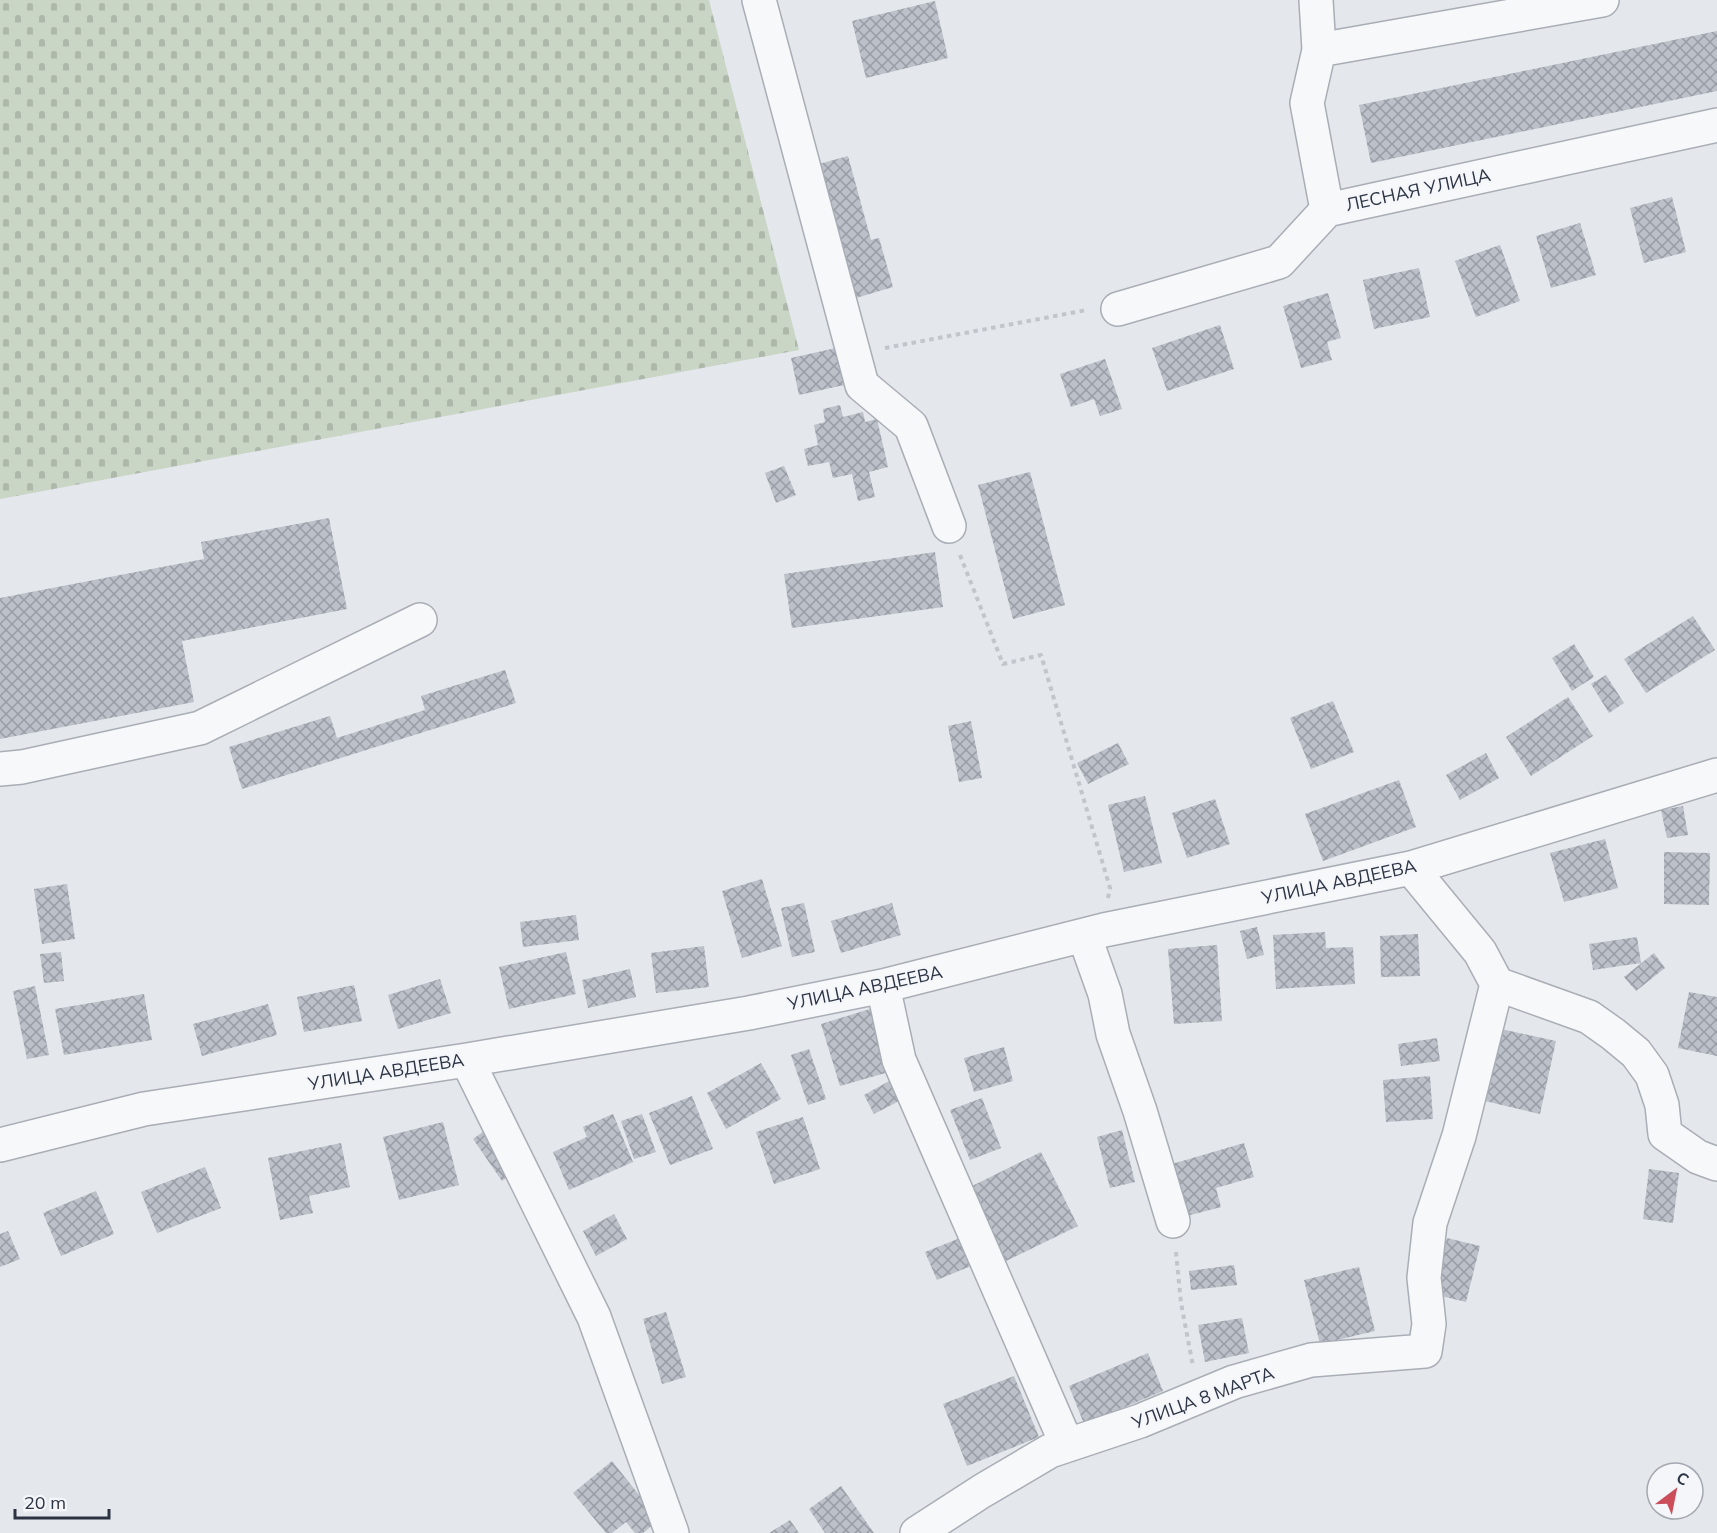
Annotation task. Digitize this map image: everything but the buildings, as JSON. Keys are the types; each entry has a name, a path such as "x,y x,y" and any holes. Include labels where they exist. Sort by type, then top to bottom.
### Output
{"street":[{"path":"759,0 862,385 911,426 949,526"},
{"name":"ЛЕСНАЯ УЛИЦА","path":"1316,0 1318,50 1307,103 1327,210 1717,125"},
{"path":"1318,50 1602,0"},
{"path":"1118,309 1279,262 1327,210"},
{"path":"0,769 22,767 201,728 420,620"},
{"name":"УЛИЦА АВДЕЕВА","path":"0,1145 144,1109 466,1060 749,1012 883,986 1094,933 1411,868 1717,775"},
{"path":"1411,868 1480,952 1497,984 1588,1017 1613,1034 1636,1053 1652,1075 1662,1105 1665,1134 1698,1157 1717,1164"},
{"path":"1094,933 1113,1034 1140,1111 1173,1221"},
{"name":"УЛИЦА 8 МАРТА","path":"917,1533 1050,1451 1140,1421 1234,1382 1311,1360 1425,1351 1429,1324 1424,1278 1430,1223 1459,1136 1497,984"},
{"path":"883,986 899,1060 1067,1445"},
{"path":"466,1060 594,1317 672,1533"}],"path":[{"path":"853,354 1089,310 1118,309"},
{"path":"949,526 1003,664 1041,655 1110,888 1094,933"},
{"path":"1173,1221 1182,1303 1196,1378 1203,1395"}],"green space":[{"path":"0,0 709,0 799,350 0,499"}]}
